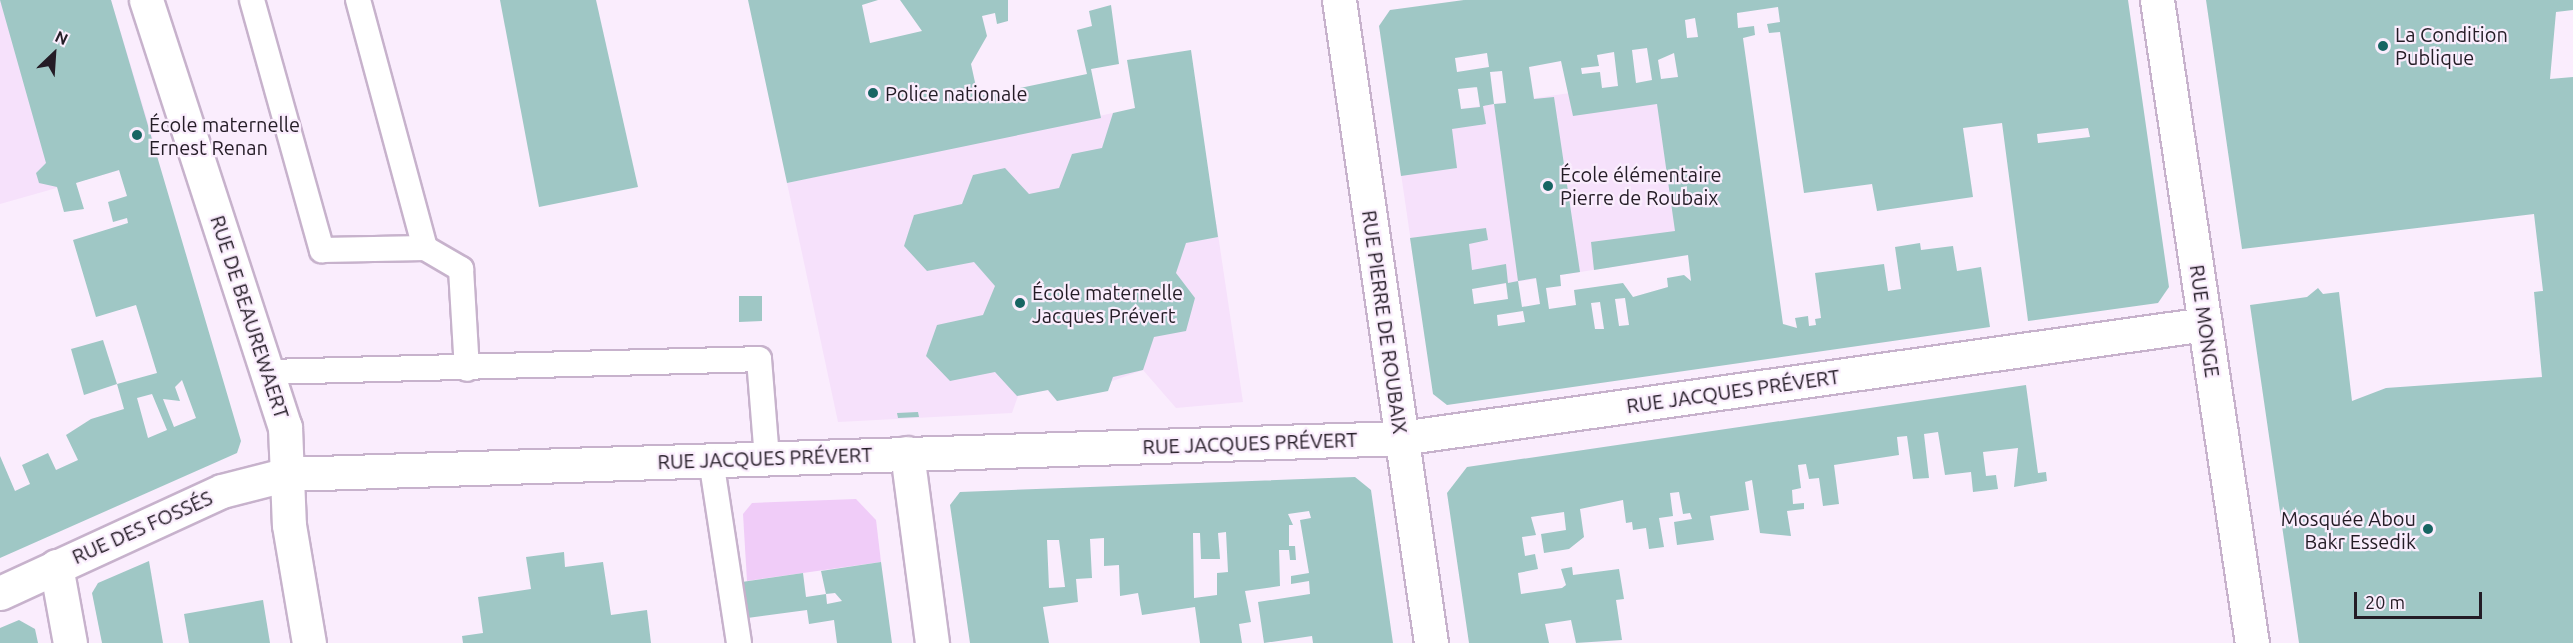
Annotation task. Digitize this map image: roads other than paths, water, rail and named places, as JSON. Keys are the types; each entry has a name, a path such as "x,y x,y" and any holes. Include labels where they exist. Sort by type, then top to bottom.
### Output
{"street":[{"name":"RUE DE BEAUREWAERT","path":"146,0 285,427 289,525 309,643"},
{"name":"RUE PIERRE DE ROUBAIX","path":"1338,0 1431,643"},
{"name":"RUE MONGE","path":"2157,0 2252,643"},
{"name":"RUE JACQUES PRÉVERT","path":"288,474 1401,438 2205,324"},
{"path":"908,453 932,643"},
{"name":"RUE DES FOSSÉS","path":"0,593 252,479 288,474"},
{"path":"56,566 70,643"}],"lane":[{"path":"252,0 321,250 424,248 461,269 467,369"},
{"path":"358,0 424,248"},
{"path":"268,372 467,369 759,358 767,458"},
{"path":"711,460 739,643"}],"place":[{"name":"La Condition Publique","path":"2383,46"},
{"name":"Police nationale","path":"873,93"},
{"name":"École maternelle Ernest Renan","path":"137,135"},
{"name":"École élémentaire Pierre de Roubaix","path":"1548,186"},
{"name":"École maternelle Jacques Prévert","path":"1020,303"},
{"name":"Mosquée Abou Bakr Essedik","path":"2428,529"}]}
